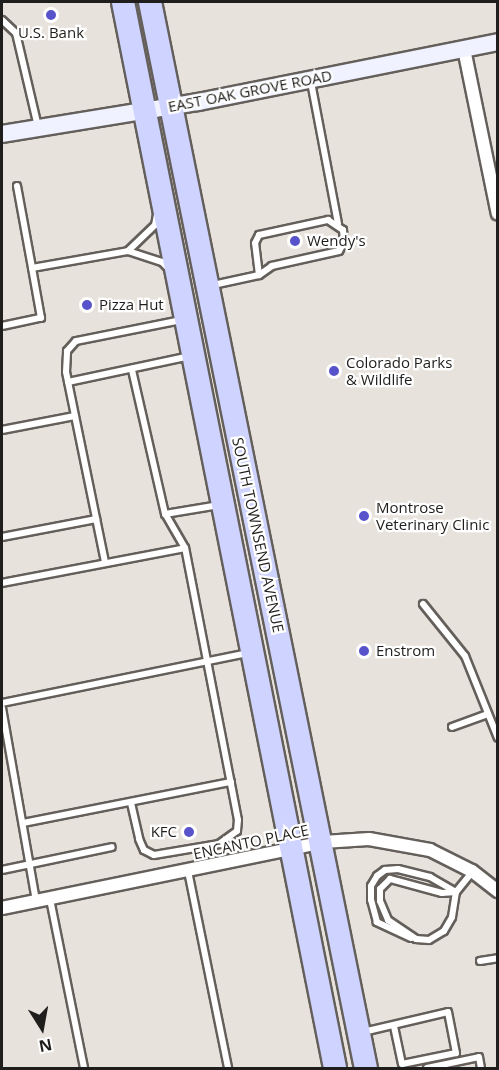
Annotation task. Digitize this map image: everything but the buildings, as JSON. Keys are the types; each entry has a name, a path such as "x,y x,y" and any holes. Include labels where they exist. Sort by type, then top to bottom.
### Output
{"highway":[{"name":"SOUTH TOWNSEND AVENUE","path":"123,2 190,356 335,1068"},
{"name":"SOUTH TOWNSEND AVENUE","path":"150,2 366,1068"}],"street":[{"name":"EAST OAK GROVE ROAD","path":"2,134 170,106 498,42"},
{"path":"464,49 498,214"},
{"name":"ENCANTO PLACE","path":"2,908 322,842 369,839 396,842 430,850 472,871 496,887"}],"lane":[{"path":"2,20 16,33 38,128"},
{"path":"207,286 259,275 272,266 339,251 345,242 343,230 338,223 310,80"},
{"path":"2,326 41,318 16,186"},
{"path":"128,251 154,225 162,200"},
{"path":"259,275 255,243 259,235 306,223 328,220 338,223"},
{"path":"32,268 128,251 162,262 176,276"},
{"path":"105,562 65,359 70,344 184,320"},
{"path":"68,382 190,356"},
{"path":"131,803 139,840 144,850 154,855 219,844 237,831 231,782 185,548 165,514 132,370"},
{"path":"2,430 75,416"},
{"path":"165,514 220,505"},
{"path":"2,537 96,519"},
{"path":"2,584 185,548"},
{"path":"423,603 465,656 498,738"},
{"path":"2,704 250,653"},
{"path":"2,708 36,901"},
{"path":"452,727 487,714"},
{"path":"23,823 231,782"},
{"path":"2,870 112,847"},
{"path":"456,892 444,883 414,872 385,870 377,876 371,886 371,900 377,922 394,933 429,940 444,931 452,917 456,892 472,871"},
{"path":"188,871 228,1068"},
{"path":"416,939 384,914 380,889 383,883 400,879 442,893 456,892"},
{"path":"50,899 84,1068"},
{"path":"480,962 498,957"},
{"path":"448,1012 456,1053 402,1064 394,1027 396,1022 448,1012"},
{"path":"359,1033 394,1027"},
{"path":"427,1068 479,1057 481,1068"}],"place":[{"name":"U.S. Bank","path":"51,15"},
{"name":"Wendy's","path":"295,241"},
{"name":"Pizza Hut","path":"87,305"},
{"name":"Colorado Parks & Wildlife","path":"334,371"},
{"name":"Montrose Veterinary Clinic","path":"364,516"},
{"name":"Enstrom","path":"364,651"},
{"name":"KFC","path":"189,832"}]}
